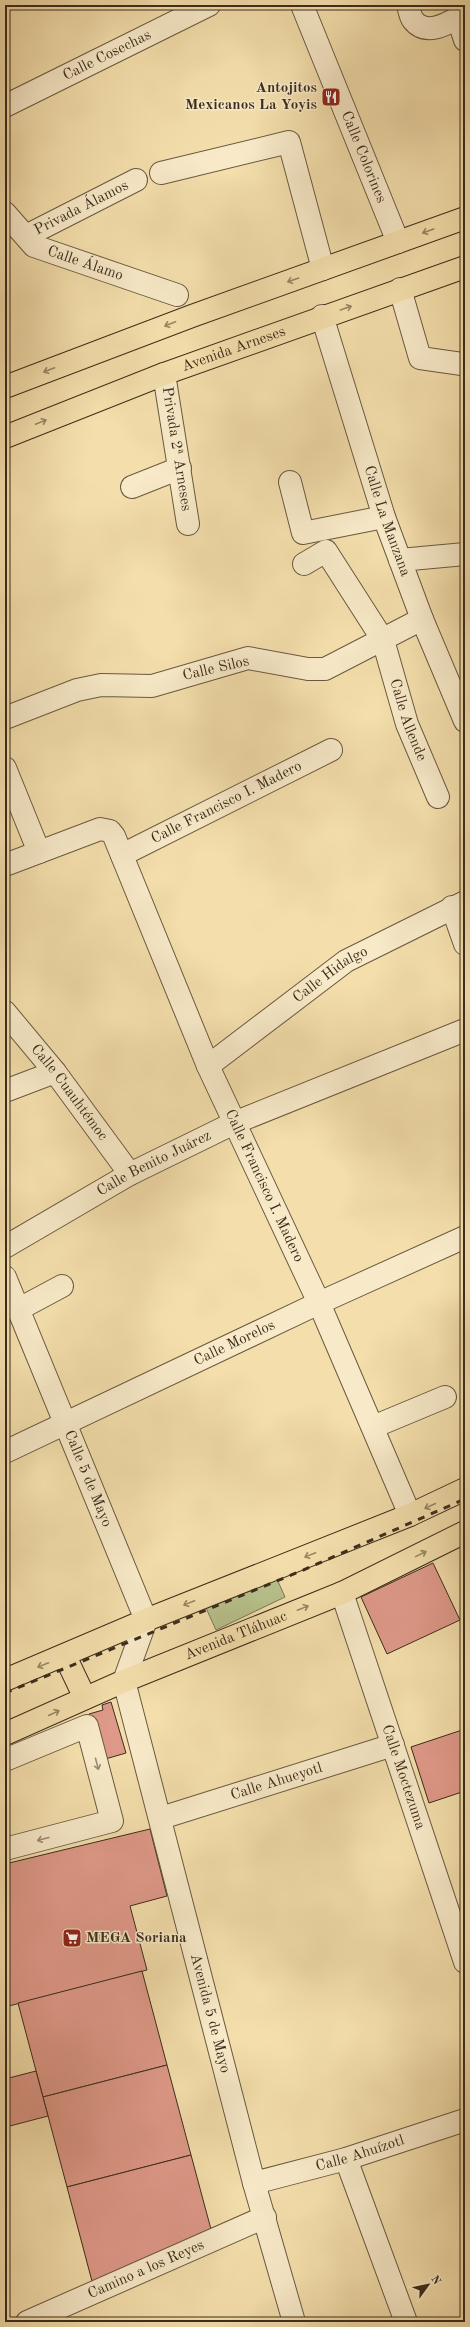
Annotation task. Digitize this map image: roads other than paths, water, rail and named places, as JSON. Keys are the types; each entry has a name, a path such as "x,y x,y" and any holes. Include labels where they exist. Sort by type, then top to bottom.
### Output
{"main road":[{"path":"5,387 192,316 465,218"},
{"name":"Avenida Arneses","path":"5,437 164,374 322,316 465,267"},
{"path":"5,1680 65,1656 146,1620 410,1515 465,1489"},
{"name":"Avenida Tláhuac","path":"5,1734 124,1681 342,1593 465,1532"},
{"path":"65,1656 85,1698"}],"street":[{"name":"Calle Cosechas","path":"5,106 209,5"},
{"name":"Calle Colorines","path":"302,5 398,242"},
{"path":"408,5 413,20 424,28 437,28 461,16 465,40"},
{"path":"161,173 289,142 323,269"},
{"name":"Privada Álamos","path":"26,236 136,180"},
{"name":"Calle Álamo","path":"5,213 34,246 177,295"},
{"path":"400,289 420,358 462,364"},
{"name":"Calle La Manzana","path":"322,316 384,517 422,619 465,721"},
{"name":"Privada 2ª Arneses","path":"164,374 188,524"},
{"path":"132,487 180,468"},
{"path":"290,482 303,533 384,517"},
{"name":"Calle Allende","path":"304,564 326,551 383,640 407,724 438,797"},
{"path":"400,560 465,554"},
{"name":"Calle Silos","path":"5,718 77,690 100,685 152,686 248,658 308,669 325,669 422,619"},
{"name":"Calle Francisco I. Madero","path":"122,854 331,750"},
{"path":"5,768 39,852"},
{"name":"Calle Francisco I. Madero","path":"5,865 100,829 105,829 114,836 208,1066 319,1303 410,1515"},
{"path":"459,905 465,944"},
{"name":"Calle Hidalgo","path":"208,1066 346,961 459,905"},
{"name":"Calle Cuauhtémoc","path":"5,1012 55,1072 130,1174"},
{"name":"Calle Benito Juárez","path":"5,1247 130,1174 234,1123 465,1030"},
{"path":"5,1091 55,1072"},
{"name":"Calle Morelos","path":"5,1452 67,1424 319,1303 465,1237"},
{"name":"Calle 5 de Mayo","path":"5,1277 67,1424 146,1620"},
{"path":"19,1309 62,1286"},
{"path":"373,1427 445,1397"},
{"name":"Calle Moctezuma","path":"342,1593 465,1962"},
{"path":"124,1681 146,1620"},
{"name":"Avenida 5 de Mayo","path":"124,1681 161,1818 254,2183 294,2322"},
{"path":"5,1754 25,1726"},
{"path":"5,1760 87,1726 112,1821 5,1849"},
{"name":"Calle Ahueyotl","path":"161,1818 393,1745"},
{"name":"Calle Ahuízotl","path":"254,2183 346,2159 465,2120"},
{"path":"346,2159 406,2322"},
{"name":"Camino a los Reyes","path":"27,2322 61,2316 265,2217"}],"railway":[{"path":"5,1693 301,1571 465,1499"}],"place":[{"name":"Antojitos Mexicanos La Yoyis","path":"331,97"},
{"name":"MEGA Soriana","path":"72,1938"}]}
